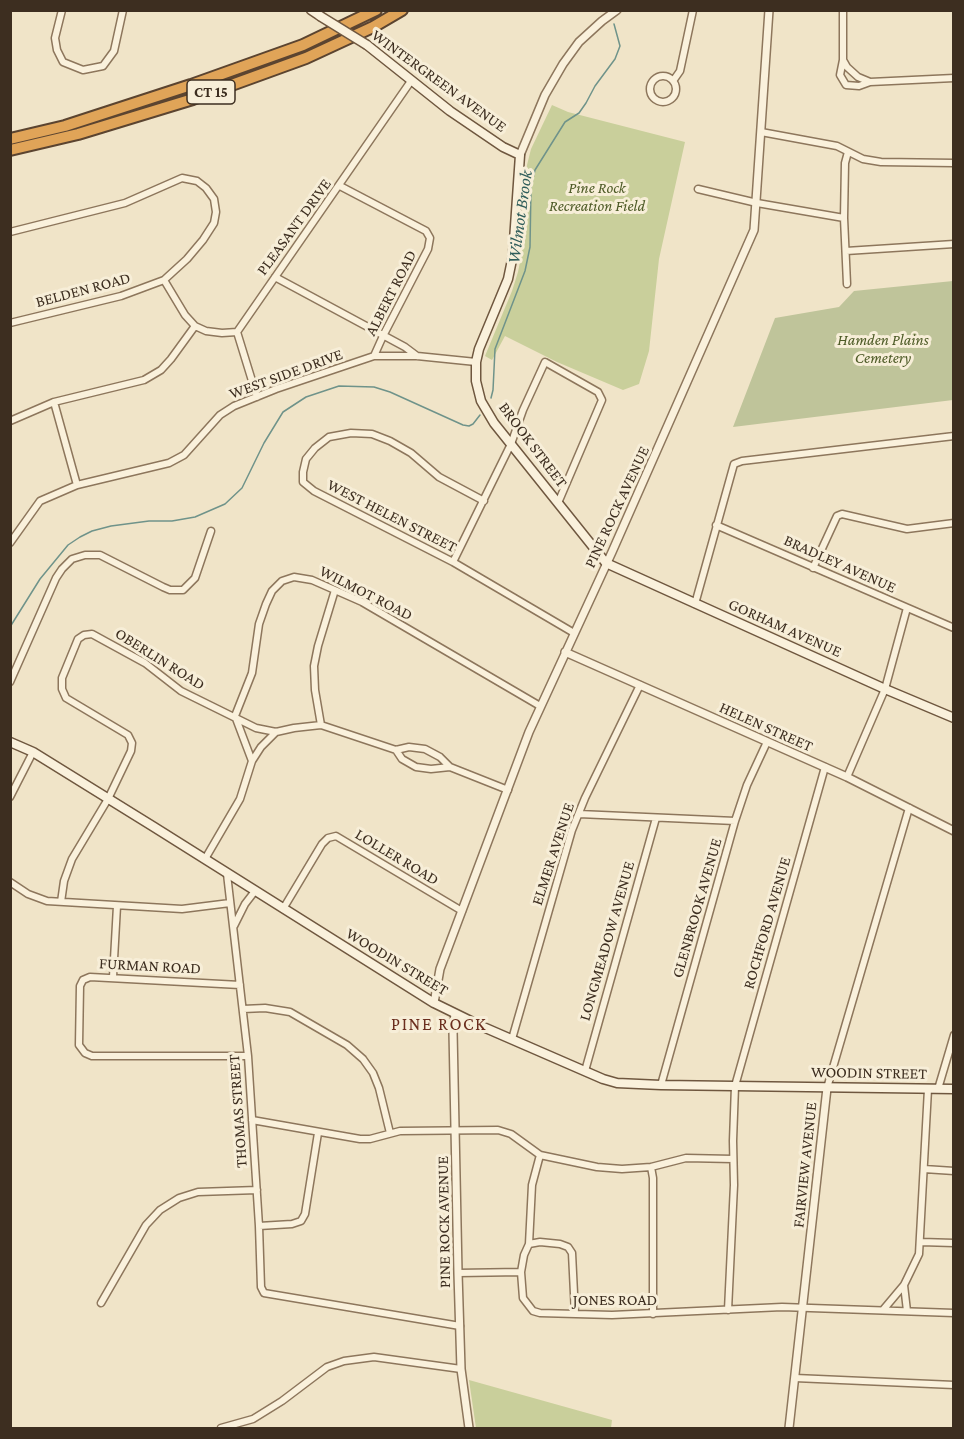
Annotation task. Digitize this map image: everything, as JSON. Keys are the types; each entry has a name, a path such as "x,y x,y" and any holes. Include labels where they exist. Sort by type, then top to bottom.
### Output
{"highway":[{"name":"CT 15","path":"10,139 65,126 192,85 303,45 376,10"},
{"name":"CT 15","path":"10,150 78,134 203,95 306,58 373,27 402,10"}],"main road":[{"name":"WINTERGREEN AVENUE","path":"311,10 367,45 451,112 503,147 520,155"},
{"name":"BROOK STREET","path":"520,155 512,263 508,279 482,340 476,363 476,381 481,401 494,423 606,563"},
{"name":"GORHAM AVENUE","path":"606,563 954,718"},
{"name":"WOODIN STREET","path":"10,742 33,752 434,1003 585,1071 617,1083 954,1089"}],"street":[{"path":"62,10 55,38 57,50 63,62 83,70 103,66 114,51 123,10"},
{"name":"BROOK STREET","path":"520,155 545,96 564,63 579,42 617,10"},
{"path":"673,81 680,71 693,10"},
{"name":"PINE ROCK AVENUE","path":"434,1003 440,969 540,706 750,242 754,230 757,203 769,10"},
{"path":"843,10 843,60 840,75 846,86 860,86 870,82 954,78"},
{"path":"843,60 858,77 870,82"},
{"path":"664,76 673,81 676,91 671,100 661,103 652,97 649,87 654,78 664,76"},
{"name":"PLEASANT DRIVE","path":"237,332 411,81"},
{"path":"761,132 837,146 863,159 881,162 954,163"},
{"path":"847,284 844,218 845,163 848,153"},
{"name":"BELDEN ROAD","path":"10,232 125,203 182,178 197,181 206,188 214,199 216,212 214,223 187,259 164,280 121,296 10,323"},
{"name":"ALBERT ROAD","path":"340,186 426,231 430,238 428,249 374,356"},
{"path":"698,189 757,203 844,218"},
{"path":"846,251 954,244"},
{"path":"275,277 405,347 417,356"},
{"path":"164,280 185,315 195,326 214,332 237,332 257,397"},
{"path":"10,421 54,402 144,380 161,370 195,326"},
{"name":"WEST SIDE DRIVE","path":"10,543 40,501 77,485 169,463 184,455 220,415 234,406 257,397 374,356 417,356 476,363"},
{"path":"453,562 511,444 523,410 545,363 598,392 602,400 558,502"},
{"path":"54,402 77,485"},
{"name":"WEST HELEN STREET","path":"484,501 440,477 411,453 372,434 351,433 329,437 306,459 303,472 303,482 314,491 453,562 574,633"},
{"path":"695,604 734,464 742,461 954,436"},
{"path":"813,568 837,516 842,514 907,529 954,523"},
{"name":"BRADLEY AVENUE","path":"716,525 954,628"},
{"path":"10,682 56,578 62,568 72,560 85,555 100,555 170,590 183,590 195,578 211,531"},
{"name":"WILMOT ROAD","path":"235,716 252,673 259,624 272,591 282,581 294,577 312,580 362,602 540,706"},
{"path":"321,725 315,690 314,666 322,630 335,590"},
{"path":"847,777 885,689 907,608"},
{"name":"OBERLIN ROAD","path":"61,902 67,870 108,799 131,751 132,743 128,735 66,698 62,689 62,678 78,639 92,634 146,663 181,691 256,728 276,732 321,725 396,750 409,747 425,749 440,757 450,767 508,790"},
{"name":"HELEN STREET","path":"565,652 847,777 954,831"},
{"name":"ELMER AVENUE","path":"512,1039 572,830 640,686"},
{"path":"235,716 252,761"},
{"path":"205,859 240,799 252,761 261,747 276,732"},
{"name":"GLENBROOK AVENUE","path":"662,1085 735,820 747,785 767,742"},
{"name":"OBERLIN ROAD","path":"396,750 402,759 416,766 430,769 450,767"},
{"path":"10,797 33,752"},
{"name":"ROCHFORD AVENUE","path":"728,1310 734,1185 735,1086 825,767"},
{"name":"FAIRVIEW AVENUE","path":"789,1428 827,1088 909,808"},
{"path":"579,814 735,820"},
{"name":"LONGMEADOW AVENUE","path":"585,1071 656,818"},
{"name":"LOLLER ROAD","path":"283,909 322,844 328,838 336,836 462,911"},
{"name":"THOMAS STREET","path":"227,874 248,1056 261,1287 264,1293 460,1326"},
{"path":"10,882 38,899 61,902 182,909 230,903"},
{"path":"234,926 245,904 255,891"},
{"path":"112,977 117,906"},
{"name":"FURMAN ROAD","path":"240,985 90,977 83,980 80,986 79,1045 87,1055 248,1056"},
{"path":"243,1009 265,1008 290,1012 347,1045 373,1073 390,1133"},
{"name":"PINE ROCK AVENUE","path":"455,1014 453,1031 461,1369 469,1428"},
{"path":"938,1089 954,1035"},
{"path":"883,1310 904,1285 914,1267 921,1242 928,1089"},
{"path":"252,1120 318,1133 370,1139 390,1133 455,1130 505,1131 540,1155 605,1168 651,1167 686,1158 733,1159"},
{"path":"259,1226 292,1224 301,1221 305,1214 318,1133"},
{"path":"458,1274 521,1272 529,1244 532,1185 540,1155"},
{"path":"651,1167 653,1178 653,1314"},
{"path":"924,1170 954,1171"},
{"path":"101,1304 146,1225 160,1210 178,1198 198,1192 257,1190"},
{"path":"529,1244 540,1242 560,1244 568,1247 572,1253 574,1314"},
{"path":"921,1242 954,1243"},
{"name":"JONES ROAD","path":"521,1272 523,1298 533,1311 574,1314 653,1314 804,1307 954,1313"},
{"path":"904,1285 907,1311"},
{"path":"221,1428 231,1428 266,1412 327,1367 344,1361 374,1357 461,1369"},
{"path":"795,1378 954,1385"}],"green space":[{"name":"Pine Rock Recreation Field","path":"552,105 568,112 685,142 659,259 649,351 639,384 623,390 557,362 505,336 492,360 485,356 518,272 522,252 527,165 531,149"},
{"name":"Hamden Plains Cemetery","path":"953,281 953,400 733,427 775,318 839,307 854,291"},
{"path":"469,1380 612,1420 611,1428 476,1428"}],"waterway":[{"name":"Wilmot Brook","path":"491,398 495,349 525,271 530,247 531,186 535,170 565,122 579,113 615,59 620,46 614,24"},
{"path":"10,627 40,579 68,545 80,537 111,526 195,517 225,504 242,488 264,443 283,412 306,397 339,386 374,387 463,425 473,424 480,415"}],"district":[{"name":"PINE ROCK","path":"439,1024"}]}
